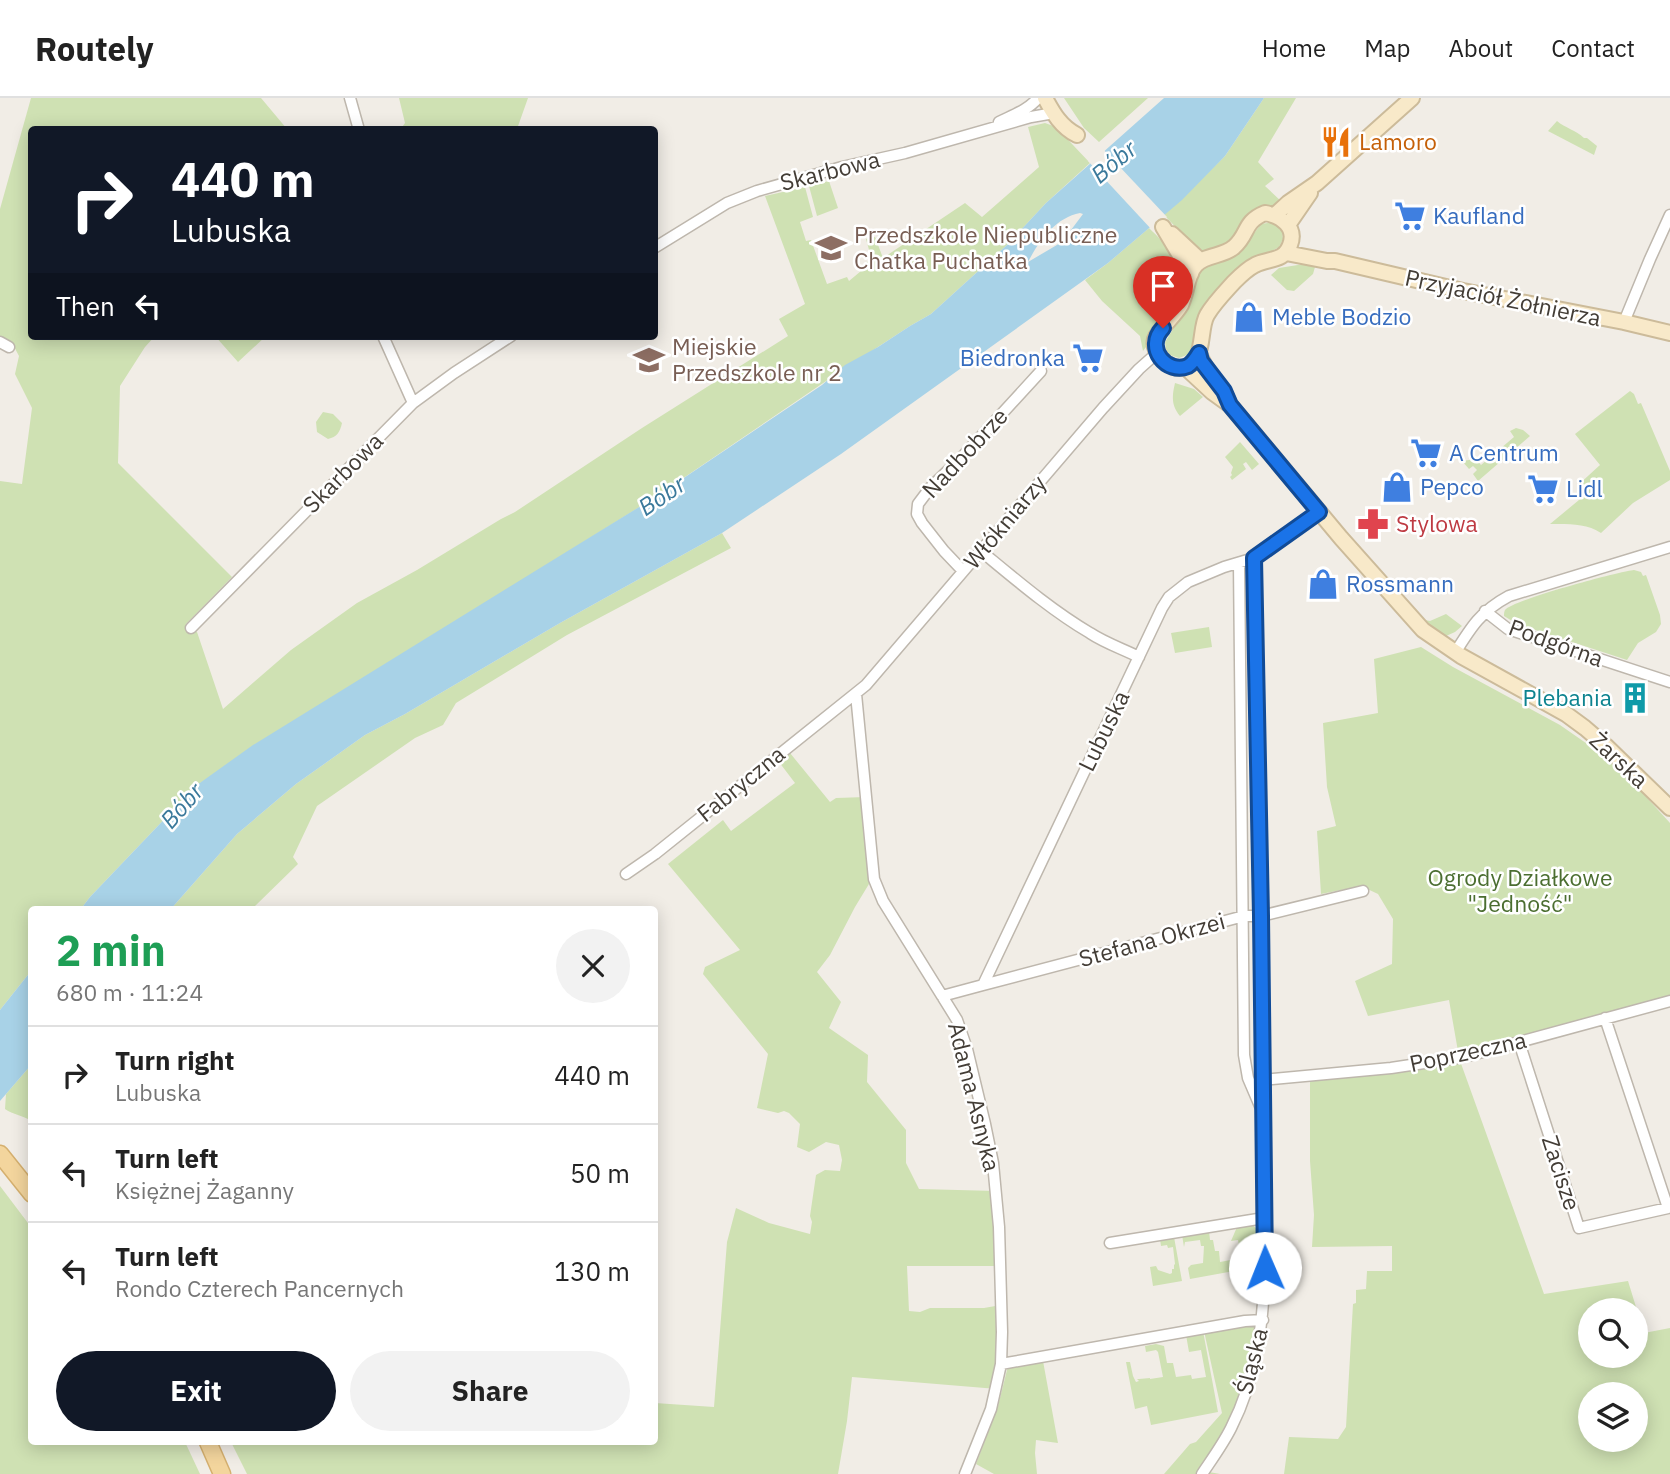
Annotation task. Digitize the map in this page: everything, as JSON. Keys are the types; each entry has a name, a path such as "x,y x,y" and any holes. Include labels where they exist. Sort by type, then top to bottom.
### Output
{"main road":[{"path":"1045,98 1068,131 1077,135 1055,98"},
{"path":"1317,183 1290,230 1286,253 1278,259 1264,261 1247,270 1207,315 1199,353 1194,362 1185,367 1164,362 1157,353 1155,339 1182,302 1194,268 1201,261 1235,247 1251,221 1265,213 1275,215 1317,183 1412,98"},
{"name":"Przyjaciół Żołnierza","path":"1275,215 1283,219 1290,230 1310,247 1329,254 1335,261"},
{"path":"1191,274 1163,227 1201,261"},
{"name":"Przyjaciół Żołnierza","path":"1286,253 1335,261 1463,291 1670,333"},
{"path":"1199,353 1201,361 1224,391 1230,405"},
{"path":"1185,367 1230,405"},
{"name":"Żarska","path":"1230,405 1319,512 1428,634 1455,653 1566,714 1606,746 1670,808"},
{"path":"0,1154 26,1187"},
{"path":"209,1445 222,1474"}],"street":[{"path":"350,98 358,126"},
{"name":"Skarbowa","path":"977,133 1033,104 1038,98"},
{"name":"Skarbowa","path":"658,246 727,203 757,191 1054,113"},
{"path":"1624,322 1670,215"},
{"path":"385,340 413,403"},
{"name":"Skarbowa","path":"191,628 413,403 506,340"},
{"name":"Włókniarzy","path":"856,694 879,671 1103,408 1157,353"},
{"name":"Nadbobrze","path":"963,571 919,519 918,504 1041,371"},
{"name":"Lubuska","path":"982,985 1162,608 1174,592 1188,582 1254,558 1319,512"},
{"path":"1455,653 1485,611 1509,596 1670,547"},
{"path":"981,551 1082,628 1139,657"},
{"name":"Śląska","path":"1202,1474 1240,1410 1251,1378 1263,1320 1265,1268 1261,916 1254,558"},
{"name":"Śląska","path":"1239,564 1244,1055 1248,1078 1262,1111"},
{"name":"Podgórna","path":"1485,611 1508,629 1670,682"},
{"name":"Fabryczna","path":"626,874 655,854 856,694"},
{"name":"Adama Asnyka","path":"856,694 874,879 883,901 957,1020 967,1049 993,1163 999,1227 1001,1364 991,1409 965,1474"},
{"name":"Stefana Okrzei","path":"982,985 1244,916 1261,916 1363,891"},
{"path":"943,996 982,985"},
{"name":"Poprzeczna","path":"1262,1080 1404,1066 1464,1057 1670,1002"},
{"name":"Zacisze","path":"1519,1042 1579,1228 1668,1208 1605,1018"},
{"path":"1246,1066 1262,1066"},
{"path":"1110,1242 1264,1218"},
{"path":"1001,1364 1263,1320"}],"green space":[{"path":"31,98 261,98 284,126 28,126 28,340 151,340 120,386 118,463 232,577 186,624 197,632 223,709 291,650 357,603 515,512 788,336 779,319 805,304 765,196 805,187 813,217 800,222 806,241 811,240 827,284 847,277 849,281 861,271 871,257 866,239 875,237 883,258 965,203 982,217 1039,167 1028,127 1045,123 1056,127 1090,163 1046,203 1007,245 931,314 832,377 657,496 197,785 83,906 28,906 28,975 0,1010 0,481 22,484 32,408 15,374 19,356 12,343 0,337 0,209"},
{"path":"399,98 528,98 518,126 403,126 405,123"},
{"path":"1064,98 1148,98 1099,142 1084,128"},
{"path":"1264,98 1296,98 1258,162 1274,179 1265,186 1283,203 1231,243 1208,251 1200,249 1164,215 1225,156"},
{"path":"1557,121 1597,146 1594,155 1548,131"},
{"path":"829,181 838,208 817,216 809,186"},
{"path":"1273,222 1282,232 1283,239 1279,247 1261,257 1198,322 1192,350 1187,355 1179,358 1170,355 1165,342 1184,312 1201,271 1246,244 1261,224"},
{"path":"1149,228 1174,256 1181,277 1180,288 1170,312 1143,351 1140,336 1102,301 1085,280"},
{"path":"1304,264 1315,267 1313,274 1294,291 1287,290 1271,275 1279,268"},
{"path":"219,340 262,340 238,362"},
{"path":"1175,383 1194,389 1203,397 1180,416 1173,400"},
{"path":"1630,391 1638,404 1641,403 1670,471 1670,480 1633,503 1601,533 1583,526 1550,524 1585,495 1577,486 1600,465 1575,434"},
{"path":"323,412 333,414 342,423 338,434 328,439 317,432 316,422"},
{"path":"1516,428 1530,436 1478,481 1473,474 1477,470 1473,466 1469,469 1462,461 1476,459 1481,465 1514,437 1510,431"},
{"path":"1240,442 1259,464 1252,470 1246,462 1243,464 1246,469 1232,480 1230,477 1233,467 1225,457"},
{"path":"722,533 731,548 567,635 456,703 443,725 415,738 317,806 293,857 298,864 255,906 174,906 237,834 296,784 365,735"},
{"path":"1634,570 1646,575 1661,624 1656,632 1638,643 1627,660 1517,624 1504,616 1505,610 1512,605 1545,593"},
{"path":"1446,614 1462,626 1446,636 1437,633 1420,619 1430,621"},
{"path":"1209,627 1212,647 1175,653 1171,633"},
{"name":"Ogrody Działkowe \"Jedność\"","path":"1421,647 1560,725 1616,764 1670,823 1670,1001 1459,1058 1544,1294 1628,1281 1633,1298 1578,1298 1578,1368 1648,1368 1648,1332 1670,1328 1670,1474 1284,1474 1289,1437 1338,1439 1346,1427 1356,1290 1366,1289 1367,1271 1392,1271 1392,1246 1312,1247 1314,1215 1310,1161 1310,1076 1459,1057 1449,1000 1368,1016 1355,981 1392,964 1393,919 1378,894 1361,886 1321,894 1317,831 1336,826 1327,787 1323,723 1378,713 1374,659"},
{"path":"790,753 830,802 836,798 866,797 872,879 830,955 817,972 841,1002 829,1028 868,1055 867,1082 906,1130 906,1163 919,1189 996,1191 998,1266 907,1266 909,1311 1001,1305 997,1389 852,1377 838,1474 247,1474 232,1445 658,1445 658,1403 714,1407 727,1242 736,1208 769,1223 810,1234 816,1175 825,1170 840,1171 842,1160 839,1145 826,1142 809,1152 797,1147 800,1124 789,1113 757,1108 768,1054 703,974 705,967 740,950 668,864 723,820 731,831 795,783 779,762"},
{"path":"28,1068 28,1119 5,1109 6,1094"},
{"path":"0,1186 28,1223 28,1445 186,1445 200,1474 0,1474"},
{"path":"1252,1225 1256,1228 1256,1267 1190,1279 1188,1268 1203,1263 1204,1246 1201,1246 1200,1240 1185,1242 1184,1247 1182,1235 1209,1231 1215,1251 1219,1251 1220,1262 1241,1258 1238,1240 1231,1241 1237,1227"},
{"path":"1174,1237 1182,1281 1153,1286 1150,1267 1156,1266 1158,1270 1170,1274 1174,1269 1173,1247 1161,1246 1160,1239"},
{"path":"1257,1324 1249,1364 1236,1404 1225,1429 1198,1470 1220,1474 1164,1474 1222,1413 1204,1331"},
{"path":"1203,1331 1218,1412 1151,1425 1147,1406 1135,1409 1126,1362 1130,1362 1136,1382 1139,1381 1137,1379 1163,1377 1158,1352 1146,1352 1145,1346 1156,1344 1164,1346 1167,1363 1173,1363 1176,1377 1206,1377 1201,1350 1189,1352 1186,1335"},
{"path":"1043,1361 1058,1443 1036,1440 1037,1474 994,1474 976,1464 998,1406 1007,1370 1010,1366"}],"water":[{"name":"Bóbr","path":"1164,98 1264,98 1225,156 1182,200 1108,263 841,454 722,533 365,735 296,784 237,834 174,906 83,906 197,785 253,745 657,496 822,385 845,365 931,314 1007,245 1046,203","holes":["1083,214 1062,242 1028,262 1037,246 1055,225 1071,216"]},
{"path":"28,975 28,1068 0,1101 0,1010"}],"pier":[{"path":"1102,148 1167,217 1152,230 1088,161"}],"place":[{"name":"Lamoro","path":"1336,142"},
{"name":"Kaufland","path":"1410,216"},
{"name":"Przedszkole Niepubliczne Chatka Puchatka","path":"831,248"},
{"name":"Meble Bodzio","path":"1249,317"},
{"name":"Biedronka","path":"1088,358"},
{"name":"Miejskie Przedszkole nr 2","path":"649,360"},
{"name":"A Centrum","path":"1426,453"},
{"name":"Pepco","path":"1397,487"},
{"name":"Lidl","path":"1543,489"},
{"name":"Stylowa","path":"1373,524"},
{"name":"Rossmann","path":"1323,584"},
{"name":"Plebania","path":"1635,698"}],"route":[{"path":"1163,328 1155,339 1155,346 1164,362 1180,368 1185,367 1194,362 1199,353 1201,361 1224,391 1230,405 1319,512 1254,558 1265,1268"}]}
